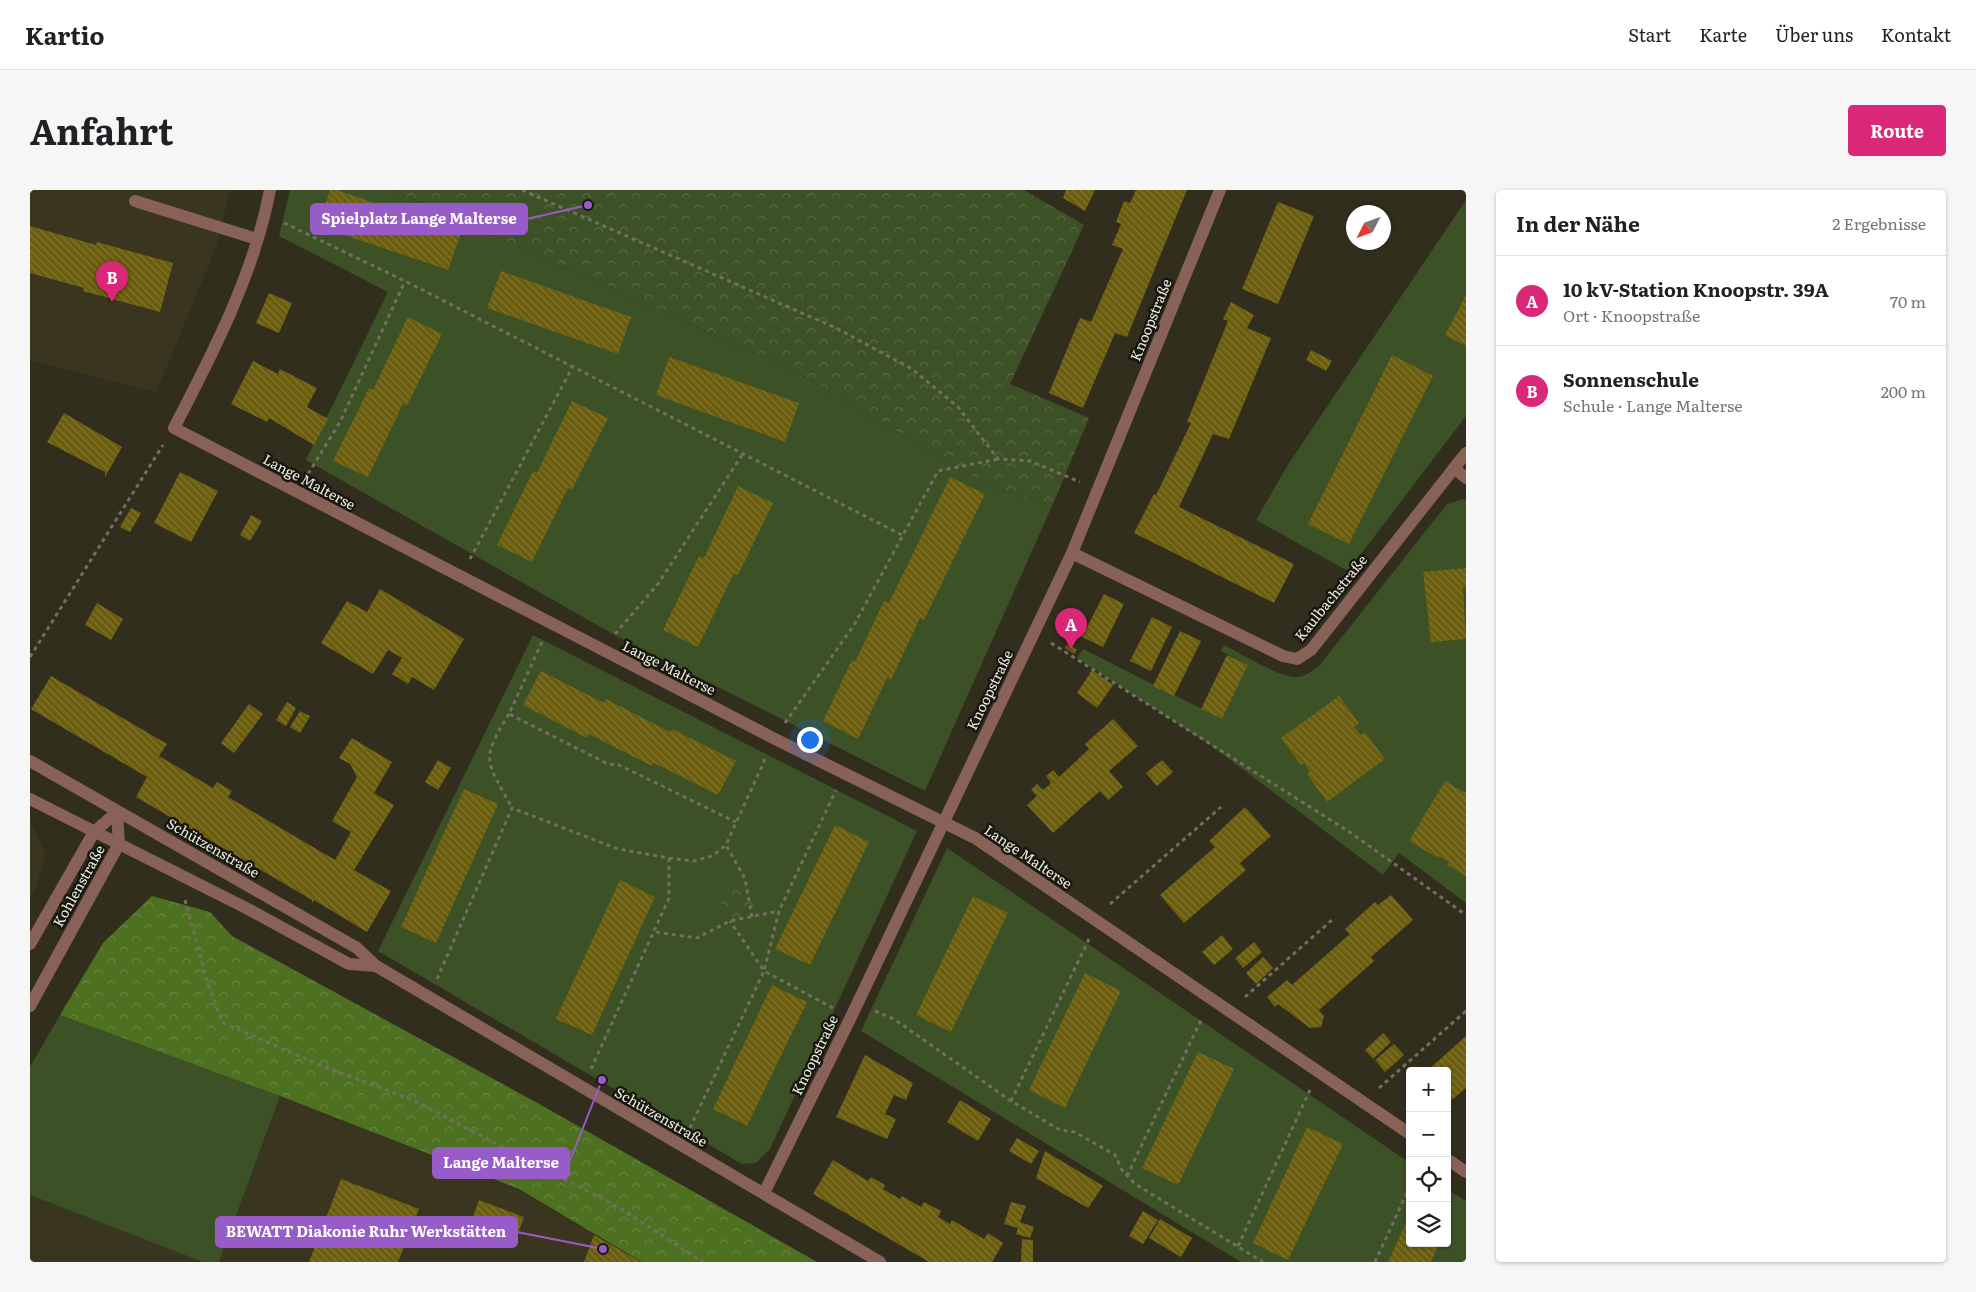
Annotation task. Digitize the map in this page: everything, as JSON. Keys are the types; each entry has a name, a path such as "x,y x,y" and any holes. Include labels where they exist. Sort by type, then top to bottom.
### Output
{"street":[{"path":"174,428 222,336 258,239 266,214 270,190"},
{"name":"Knoopstraße","path":"764,1193 851,1017 1072,553 1220,190"},
{"path":"135,201 258,239"},
{"name":"Lange Malterse","path":"174,428 601,650 844,774 975,838 1406,1131"},
{"name":"Kaulbachstraße","path":"1072,553 1283,656 1297,659 1311,650 1466,453"},
{"path":"1454,468 1466,478"},
{"name":"Schützenstraße","path":"30,761 357,948 376,966 880,1262"},
{"name":"Schützenstraße","path":"30,799 248,910 349,964 376,966"},
{"name":"Kohlenstraße","path":"30,944 94,832 117,812"},
{"name":"Kohlenstraße","path":"30,1006 119,844 117,812"},
{"path":"1451,1162 1466,1172"}],"path":[{"path":"522,190 819,320 912,369 958,407 998,459"},
{"path":"266,214 405,281 744,452 902,535"},
{"path":"297,492 340,422 405,281"},
{"path":"461,577 573,366"},
{"path":"30,657 174,428"},
{"path":"601,650 658,584 744,452"},
{"path":"551,623 509,714 491,743 489,766 512,808 618,849 694,861 712,856 726,845 775,739 854,625 938,471 998,459 1030,461 1068,475 1098,491"},
{"path":"1034,632 1351,833 1466,915"},
{"path":"509,714 608,764 619,765 736,822"},
{"path":"679,1145 691,1127 764,971 779,911 844,774"},
{"path":"1011,1101 1104,910 1220,807"},
{"path":"439,975 512,808"},
{"path":"726,845 745,879 752,917"},
{"path":"580,1087 595,1064 670,898 669,858"},
{"path":"185,898 208,984 223,1023 320,1064 413,1100 618,1207 703,1262"},
{"path":"656,932 696,938 730,921 779,911"},
{"path":"1232,1014 1240,1001 1333,920"},
{"path":"730,921 764,971 851,1017"},
{"path":"1127,1176 1211,1000"},
{"path":"857,1004 894,1018 1011,1101 1060,1130 1075,1132 1115,1155 1127,1176 1135,1184 1263,1262"},
{"path":"1367,1105 1373,1094 1466,1011"},
{"path":"1238,1246 1318,1072"},
{"path":"1375,1262 1406,1195"}],"shaded area":[{"path":"30,190 230,190 217,245 156,393 30,360"},
{"path":"30,821 46,854 36,887 30,897"},
{"path":"280,1096 519,1190 642,1262 219,1262"},
{"path":"30,1195 203,1262 30,1262"}],"green space":[{"path":"290,190 392,190 793,370 995,489 1052,506 925,791 622,639 306,460 388,292 279,236"},
{"path":"392,190 1024,190 1084,225 1010,384 1089,418 1052,506 995,489 793,370"},
{"path":"1466,200 1466,416 1348,571 1256,520 1289,463"},
{"path":"1466,500 1466,903 1399,853 1383,875 1212,746 1077,658 1083,649 1222,719 1248,665 1221,651 1224,645 1281,674 1298,677 1309,673 1319,666 1447,504"},
{"path":"533,635 917,831 770,1149 756,1163 742,1164 378,951"},
{"path":"947,848 1406,1160 1406,1247 1451,1247 1451,1192 1466,1201 1466,1262 1241,1262 861,1031"},
{"path":"748,882 757,917 727,923 718,885"},
{"path":"152,896 210,912 232,936 541,1105 817,1262 642,1262 519,1189 280,1096 60,1015 103,943"},
{"path":"60,1015 280,1096 219,1262 203,1262 30,1195 30,1067"}],"building":[{"path":"330,190 337,190 461,233 448,270 318,226"},
{"path":"1066,190 1095,190 1085,211 1063,198"},
{"path":"1136,190 1187,190 1127,337 1115,333 1083,408 1049,393 1080,318 1091,322 1123,249 1112,245 1121,224 1116,222 1124,201 1130,203"},
{"path":"1278,202 1314,216 1278,304 1242,289"},
{"path":"30,226 96,245 97,242 173,263 160,312 83,291 84,288 30,273"},
{"path":"501,271 631,317 618,354 487,308"},
{"path":"269,293 292,303 279,333 256,323"},
{"path":"1466,295 1466,346 1445,335"},
{"path":"1231,302 1254,315 1247,328 1271,338 1229,439 1213,434 1179,507 1294,564 1274,603 1134,533 1154,494 1156,495 1191,423 1187,422 1228,321 1223,319"},
{"path":"408,317 442,334 407,406 403,404 368,477 333,461 369,388 373,390"},
{"path":"1311,350 1332,361 1326,371 1306,360"},
{"path":"1392,355 1433,376 1349,544 1308,524"},
{"path":"669,357 799,403 785,442 656,395"},
{"path":"253,361 278,374 280,369 317,388 307,407 328,419 314,445 269,418 267,422 231,404"},
{"path":"572,401 608,418 572,490 568,488 532,562 497,545 533,471 537,473"},
{"path":"64,413 122,447 105,477 105,472 47,442"},
{"path":"180,472 218,491 191,542 154,523"},
{"path":"950,477 985,494 924,620 920,618 891,680 887,678 858,739 823,721 852,660 855,662 884,601 889,603"},
{"path":"738,486 773,503 738,575 734,573 698,647 663,630 699,556 704,558"},
{"path":"131,508 141,513 130,532 120,527"},
{"path":"251,515 262,521 250,541 240,535"},
{"path":"1466,568 1466,587 1463,587 1466,639 1431,642 1423,572"},
{"path":"380,589 464,639 434,690 412,677 408,684 392,674 402,658 388,650 373,674 321,643 347,601 367,612"},
{"path":"1104,594 1124,604 1103,647 1082,637"},
{"path":"97,603 123,619 111,640 85,625"},
{"path":"1152,617 1172,627 1151,671 1130,661"},
{"path":"1180,631 1201,641 1174,696 1153,686"},
{"path":"1068,643 1077,650 1074,654 1065,648"},
{"path":"1227,655 1248,665 1222,719 1201,709"},
{"path":"1092,670 1113,685 1097,708 1077,693"},
{"path":"541,671 604,703 606,699 670,732 672,729 736,761 718,795 654,763 652,766 589,734 587,738 523,705"},
{"path":"51,676 167,744 159,756 213,788 217,782 232,791 228,797 335,860 351,832 332,821 357,777 350,764 339,758 352,738 392,762 374,793 394,805 354,870 391,891 367,932 314,900 312,903 312,900 136,797 147,777 31,709"},
{"path":"1339,696 1359,723 1354,727 1361,735 1365,732 1385,759 1327,802 1307,774 1310,772 1304,763 1301,765 1281,738"},
{"path":"287,702 296,708 286,726 276,720"},
{"path":"249,704 263,714 234,753 221,743"},
{"path":"300,711 310,716 300,733 290,727"},
{"path":"1113,719 1138,746 1109,771 1123,787 1108,800 1100,791 1053,833 1027,805 1037,796 1031,790 1037,784 1043,790 1051,783 1046,776 1053,770 1059,777 1089,749 1085,744"},
{"path":"438,760 451,768 438,790 425,782"},
{"path":"1162,760 1173,772 1157,786 1146,773"},
{"path":"1445,781 1466,793 1466,876 1447,865 1449,862 1439,856 1438,858 1409,841"},
{"path":"464,789 498,804 436,943 401,927"},
{"path":"1245,807 1271,836 1240,863 1246,870 1184,923 1160,895 1215,847 1209,841"},
{"path":"835,825 869,842 810,965 775,949"},
{"path":"620,880 655,897 592,1035 556,1019"},
{"path":"1391,895 1413,920 1371,957 1374,961 1319,1010 1324,1016 1321,1027 1310,1028 1278,1004 1275,1007 1267,997 1287,980 1292,985 1350,934 1345,929 1375,902 1378,905"},
{"path":"973,896 1008,913 951,1032 916,1015"},
{"path":"1222,935 1233,949 1214,965 1202,952"},
{"path":"1254,942 1262,952 1243,968 1235,958"},
{"path":"1263,957 1273,968 1256,984 1246,973"},
{"path":"1085,973 1121,991 1065,1108 1029,1090"},
{"path":"772,985 807,1002 747,1126 713,1109"},
{"path":"1383,1033 1391,1042 1373,1059 1365,1050"},
{"path":"1466,1036 1466,1088 1451,1101 1451,1067 1431,1067"},
{"path":"1394,1044 1404,1055 1385,1072 1375,1060"},
{"path":"1198,1052 1234,1069 1178,1185 1142,1168"},
{"path":"865,1055 913,1083 906,1100 894,1095 885,1114 896,1119 887,1139 836,1117"},
{"path":"960,1100 991,1119 978,1141 947,1122"},
{"path":"1307,1127 1343,1144 1288,1260 1253,1243"},
{"path":"1017,1138 1039,1151 1031,1164 1009,1151"},
{"path":"1045,1151 1103,1186 1088,1208 1036,1178"},
{"path":"833,1160 868,1181 871,1177 885,1185 883,1189 900,1199 902,1196 921,1207 924,1202 941,1211 938,1217 950,1224 952,1220 984,1239 988,1233 1003,1243 992,1262 929,1262 813,1194"},
{"path":"341,1179 419,1209 398,1262 309,1262"},
{"path":"479,1200 524,1217 515,1243 507,1246 468,1231"},
{"path":"1011,1202 1026,1206 1020,1222 1034,1227 1030,1238 1016,1234 1018,1228 1004,1224"},
{"path":"1143,1211 1158,1220 1143,1244 1129,1236"},
{"path":"1160,1219 1192,1238 1181,1257 1149,1238"},
{"path":"1406,1223 1406,1247 1437,1247 1431,1262 1388,1262"},
{"path":"594,1235 641,1262 584,1262"},
{"path":"1022,1239 1033,1240 1033,1262 1021,1262"}],"place":[{"name":"Spielplatz Lange Malterse","path":"588,205"},
{"name":"Sonnenschule","path":"112,302"},
{"name":"10 kV-Station Knoopstr. 39A","path":"1071,649"},
{"name":"Lange Malterse","path":"602,1080"},
{"name":"BEWATT Diakonie Ruhr Werkstätten","path":"603,1249"}]}
